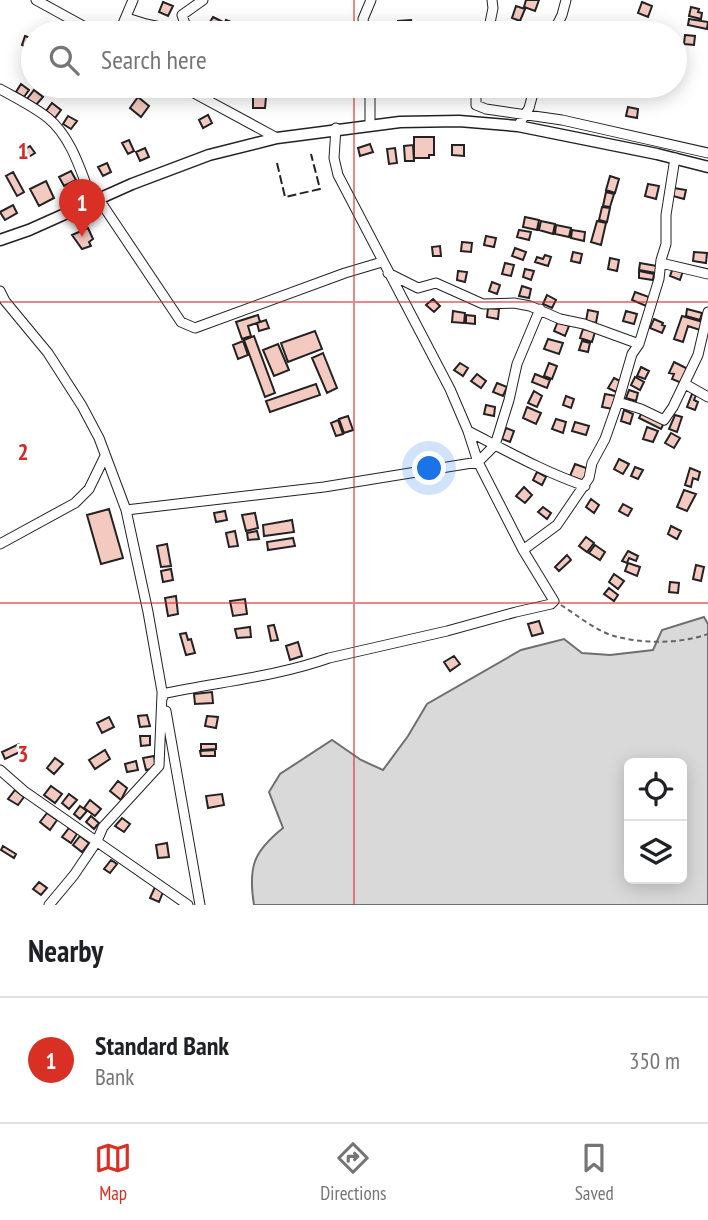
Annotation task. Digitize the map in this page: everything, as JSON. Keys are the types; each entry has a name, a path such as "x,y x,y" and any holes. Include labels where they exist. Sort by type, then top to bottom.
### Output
{"main road":[{"path":"2,242 95,199 209,155 278,138 400,121 459,121 518,126 708,167"}],"street":[{"path":"36,0 74,21"},
{"path":"125,21 133,0"},
{"path":"184,21 182,15 203,0"},
{"path":"363,21 370,0"},
{"path":"490,21 492,0"},
{"path":"560,21 566,0"},
{"path":"127,18 136,21"},
{"path":"2,93 39,111 68,141 95,199 180,322 195,328 382,262"},
{"path":"203,98 278,138"},
{"path":"370,98 370,125"},
{"path":"475,98 480,107 562,120 708,153"},
{"path":"518,126 532,98"},
{"path":"163,694 311,665 329,658 523,612 554,601 523,550 478,462 450,389 338,175 334,158 336,128"},
{"path":"523,550 557,525 585,486 618,402 659,279 666,244 666,215 675,159"},
{"path":"661,263 708,274"},
{"path":"387,272 420,289 436,283 483,304 514,303 540,309 560,319 584,324 639,344"},
{"path":"0,307 1,292"},
{"path":"1,292 38,338 94,426 126,510 148,612 200,905"},
{"path":"126,510 324,487 478,462 495,445 517,364 540,309"},
{"path":"618,402 664,420 698,355 708,313"},
{"path":"685,384 708,397"},
{"path":"468,431 551,474 585,486"},
{"path":"0,544 75,503 89,489 105,456"},
{"path":"49,905 97,841 103,827 159,766 163,694"},
{"path":"0,770 24,791 188,905"}],"path":[{"path":"554,601 613,636 657,642 694,639 708,634"}],"shaded area":[{"path":"704,617 708,624 708,905 254,905 252,880 255,861 265,845 283,828 269,792 280,774 332,740 361,760 383,770 427,704 521,650 564,639 582,653 610,655 653,650 662,630"}],"building":[{"path":"526,0 539,0 535,11 524,7"},
{"path":"163,2 173,6 168,16 159,12"},
{"path":"642,2 652,6 648,17 638,13"},
{"path":"516,6 525,9 520,21 512,18"},
{"path":"691,7 699,9 698,12 702,13 701,19 689,16"},
{"path":"689,19 708,22 707,29 688,25"},
{"path":"687,35 695,36 694,45 687,44"},
{"path":"28,98 42,98 36,105"},
{"path":"137,98 149,106 141,117 130,108"},
{"path":"253,98 266,98 265,108 253,108"},
{"path":"52,103 61,110 55,118 46,111"},
{"path":"628,107 638,109 637,118 626,116"},
{"path":"208,115 212,123 203,128 199,120"},
{"path":"68,116 77,121 71,129 63,124"},
{"path":"414,137 434,137 434,155 429,155 429,158 414,158"},
{"path":"129,140 134,151 128,154 122,143"},
{"path":"370,144 373,152 360,156 358,148"},
{"path":"413,145 414,161 405,161 404,146"},
{"path":"452,145 464,145 464,156 452,155"},
{"path":"30,146 35,153 27,158 22,151"},
{"path":"145,148 149,157 140,161 136,152"},
{"path":"395,148 397,163 389,164 387,149"},
{"path":"107,163 111,172 103,176 98,167"},
{"path":"71,171 76,180 64,186 59,177"},
{"path":"13,172 24,192 17,196 6,176"},
{"path":"610,176 619,179 615,193 606,190"},
{"path":"46,181 54,198 39,206 30,189"},
{"path":"648,184 659,186 656,199 645,196"},
{"path":"674,188 686,190 684,199 673,196"},
{"path":"606,192 614,194 610,207 603,206"},
{"path":"13,205 17,213 5,220 0,212"},
{"path":"602,207 610,208 607,222 599,220"},
{"path":"525,217 539,220 537,230 523,227"},
{"path":"541,221 555,224 553,234 539,230"},
{"path":"597,221 606,223 601,245 591,242"},
{"path":"556,225 571,228 569,237 555,234"},
{"path":"88,228 93,239 89,242 91,246 82,249 72,235"},
{"path":"519,230 531,232 529,240 517,237"},
{"path":"572,230 585,232 584,241 571,238"},
{"path":"486,236 496,238 494,247 484,245"},
{"path":"462,242 472,243 471,252 461,251"},
{"path":"440,246 441,256 433,256 432,247"},
{"path":"515,248 526,252 523,260 512,256"},
{"path":"573,252 582,254 580,263 571,261"},
{"path":"694,252 707,253 706,263 693,261"},
{"path":"545,255 551,257 548,266 535,262 537,257 543,259"},
{"path":"610,258 619,260 617,271 608,269"},
{"path":"505,263 514,265 511,276 502,274"},
{"path":"640,263 657,266 656,273 639,270"},
{"path":"673,268 683,271 680,280 670,276"},
{"path":"525,269 534,271 531,280 523,277"},
{"path":"458,271 467,272 465,282 457,280"},
{"path":"639,271 654,274 653,280 639,278"},
{"path":"492,282 500,285 497,294 489,291"},
{"path":"522,286 531,289 529,298 519,296"},
{"path":"635,292 649,297 646,306 632,300"},
{"path":"547,295 556,300 552,308 543,304"},
{"path":"433,299 440,306 434,312 426,305"},
{"path":"488,308 499,309 498,319 487,317"},
{"path":"687,309 702,313 700,320 686,316"},
{"path":"588,310 598,312 596,323 586,321"},
{"path":"453,311 465,313 464,323 452,322"},
{"path":"626,311 637,314 634,324 623,321"},
{"path":"258,315 260,322 248,326 251,336 242,339 236,322"},
{"path":"466,315 475,316 475,324 466,323"},
{"path":"682,316 703,322 700,330 688,326 683,342 674,339"},
{"path":"654,319 665,326 662,333 650,328"},
{"path":"266,320 269,328 259,331 257,323"},
{"path":"558,321 569,326 565,336 554,331"},
{"path":"583,329 595,332 592,342 580,338"},
{"path":"315,331 322,349 288,362 281,343"},
{"path":"254,336 275,393 265,397 244,340"},
{"path":"548,339 563,343 559,354 544,349"},
{"path":"243,341 248,355 238,359 233,345"},
{"path":"582,341 590,343 588,352 579,350"},
{"path":"278,344 289,370 274,376 263,350"},
{"path":"323,353 337,388 327,393 312,358"},
{"path":"674,362 690,370 684,384 672,379 674,374 669,373"},
{"path":"460,363 468,368 463,376 454,370"},
{"path":"549,363 557,366 552,379 544,376"},
{"path":"641,367 649,371 645,379 637,376"},
{"path":"477,374 486,381 481,388 471,381"},
{"path":"535,374 550,380 547,388 532,382"},
{"path":"635,377 644,382 640,390 631,385"},
{"path":"614,378 622,382 616,392 608,388"},
{"path":"497,383 507,387 503,396 493,392"},
{"path":"316,384 320,395 270,412 266,401"},
{"path":"629,390 638,393 636,401 626,398"},
{"path":"534,391 542,396 537,407 528,403"},
{"path":"605,394 616,396 613,409 602,407"},
{"path":"692,394 696,395 694,400 698,402 695,410 687,407"},
{"path":"566,396 574,399 571,408 563,405"},
{"path":"486,405 495,407 494,416 484,414"},
{"path":"527,407 541,413 536,424 523,418"},
{"path":"624,410 633,414 630,424 621,421"},
{"path":"642,412 664,423 661,429 639,418"},
{"path":"675,415 682,417 677,432 669,429"},
{"path":"348,416 353,430 344,433 339,419"},
{"path":"556,419 566,422 563,433 552,429"},
{"path":"338,420 343,434 336,436 331,423"},
{"path":"575,422 589,426 586,435 572,431"},
{"path":"647,427 658,431 653,442 643,439"},
{"path":"506,428 514,431 510,442 502,439"},
{"path":"671,433 680,438 674,448 665,443"},
{"path":"619,459 629,464 623,474 614,469"},
{"path":"575,464 589,469 584,481 570,476"},
{"path":"635,467 643,470 638,479 631,476"},
{"path":"690,468 700,472 698,480 693,478 691,487 685,485"},
{"path":"537,472 546,477 542,485 533,480"},
{"path":"524,487 532,495 525,503 516,496"},
{"path":"684,490 696,494 687,511 677,507"},
{"path":"591,499 599,505 594,513 586,507"},
{"path":"623,504 632,509 628,516 619,511"},
{"path":"543,507 551,513 547,519 538,512"},
{"path":"109,509 123,558 101,564 87,515"},
{"path":"225,511 227,520 216,522 214,513"},
{"path":"255,513 258,528 246,531 242,515"},
{"path":"292,520 294,532 264,536 263,525"},
{"path":"671,526 681,531 677,539 668,534"},
{"path":"235,531 238,546 229,547 226,533"},
{"path":"257,531 259,539 248,540 247,533"},
{"path":"586,537 594,543 587,552 579,546"},
{"path":"293,538 295,546 268,550 267,542"},
{"path":"167,544 171,566 161,567 157,546"},
{"path":"595,545 605,552 600,560 589,553"},
{"path":"628,551 638,556 636,561 629,558 627,563 622,561"},
{"path":"567,555 571,560 559,571 555,567"},
{"path":"628,563 640,567 637,576 625,571"},
{"path":"696,565 704,567 701,581 693,579"},
{"path":"171,569 173,580 163,582 161,571"},
{"path":"614,574 624,581 618,589 609,582"},
{"path":"670,582 679,583 678,593 669,592"},
{"path":"609,588 618,595 614,601 604,594"},
{"path":"176,596 178,614 168,616 165,598"},
{"path":"245,599 247,614 233,616 230,601"},
{"path":"539,621 543,633 532,636 528,624"},
{"path":"274,625 278,640 271,641 268,626"},
{"path":"250,627 251,637 237,638 235,629"},
{"path":"186,633 195,653 186,655 180,634"},
{"path":"298,642 302,656 290,660 286,646"},
{"path":"454,656 460,664 450,671 444,662"},
{"path":"212,692 213,703 195,704 194,694"},
{"path":"147,715 150,726 140,727 138,716"},
{"path":"207,716 218,717 216,728 205,726"},
{"path":"109,717 114,727 102,733 97,723"},
{"path":"140,736 150,736 150,745 141,746"},
{"path":"19,744 22,751 5,759 2,752"},
{"path":"201,744 216,744 216,749 201,750"},
{"path":"105,750 110,759 95,769 89,760"},
{"path":"215,750 215,756 201,756 200,751"},
{"path":"154,756 156,768 146,770 143,758"},
{"path":"55,758 63,764 54,774 47,768"},
{"path":"136,761 138,770 127,772 125,764"},
{"path":"118,781 127,788 121,800 110,791"},
{"path":"51,786 62,794 55,803 44,795"},
{"path":"15,790 24,797 18,805 8,799"},
{"path":"69,794 77,800 69,809 62,803"},
{"path":"222,794 224,805 208,808 206,796"},
{"path":"90,800 101,809 95,816 84,808"},
{"path":"80,806 87,811 80,819 74,814"},
{"path":"47,813 57,820 50,830 40,822"},
{"path":"91,816 99,823 94,829 86,822"},
{"path":"122,818 130,824 124,832 115,826"},
{"path":"69,828 77,834 71,843 62,837"},
{"path":"80,836 89,843 82,852 73,845"},
{"path":"167,843 169,857 158,858 156,845"},
{"path":"3,846 16,854 14,858 1,850"},
{"path":"111,860 117,864 110,873 104,869"},
{"path":"39,882 47,888 41,895 33,889"},
{"path":"155,887 163,892 159,902 150,898"}],"fence":[{"path":"277,163 285,197 320,189 311,154"}],"place":[{"name":"Standard Bank","path":"82,237"}]}
